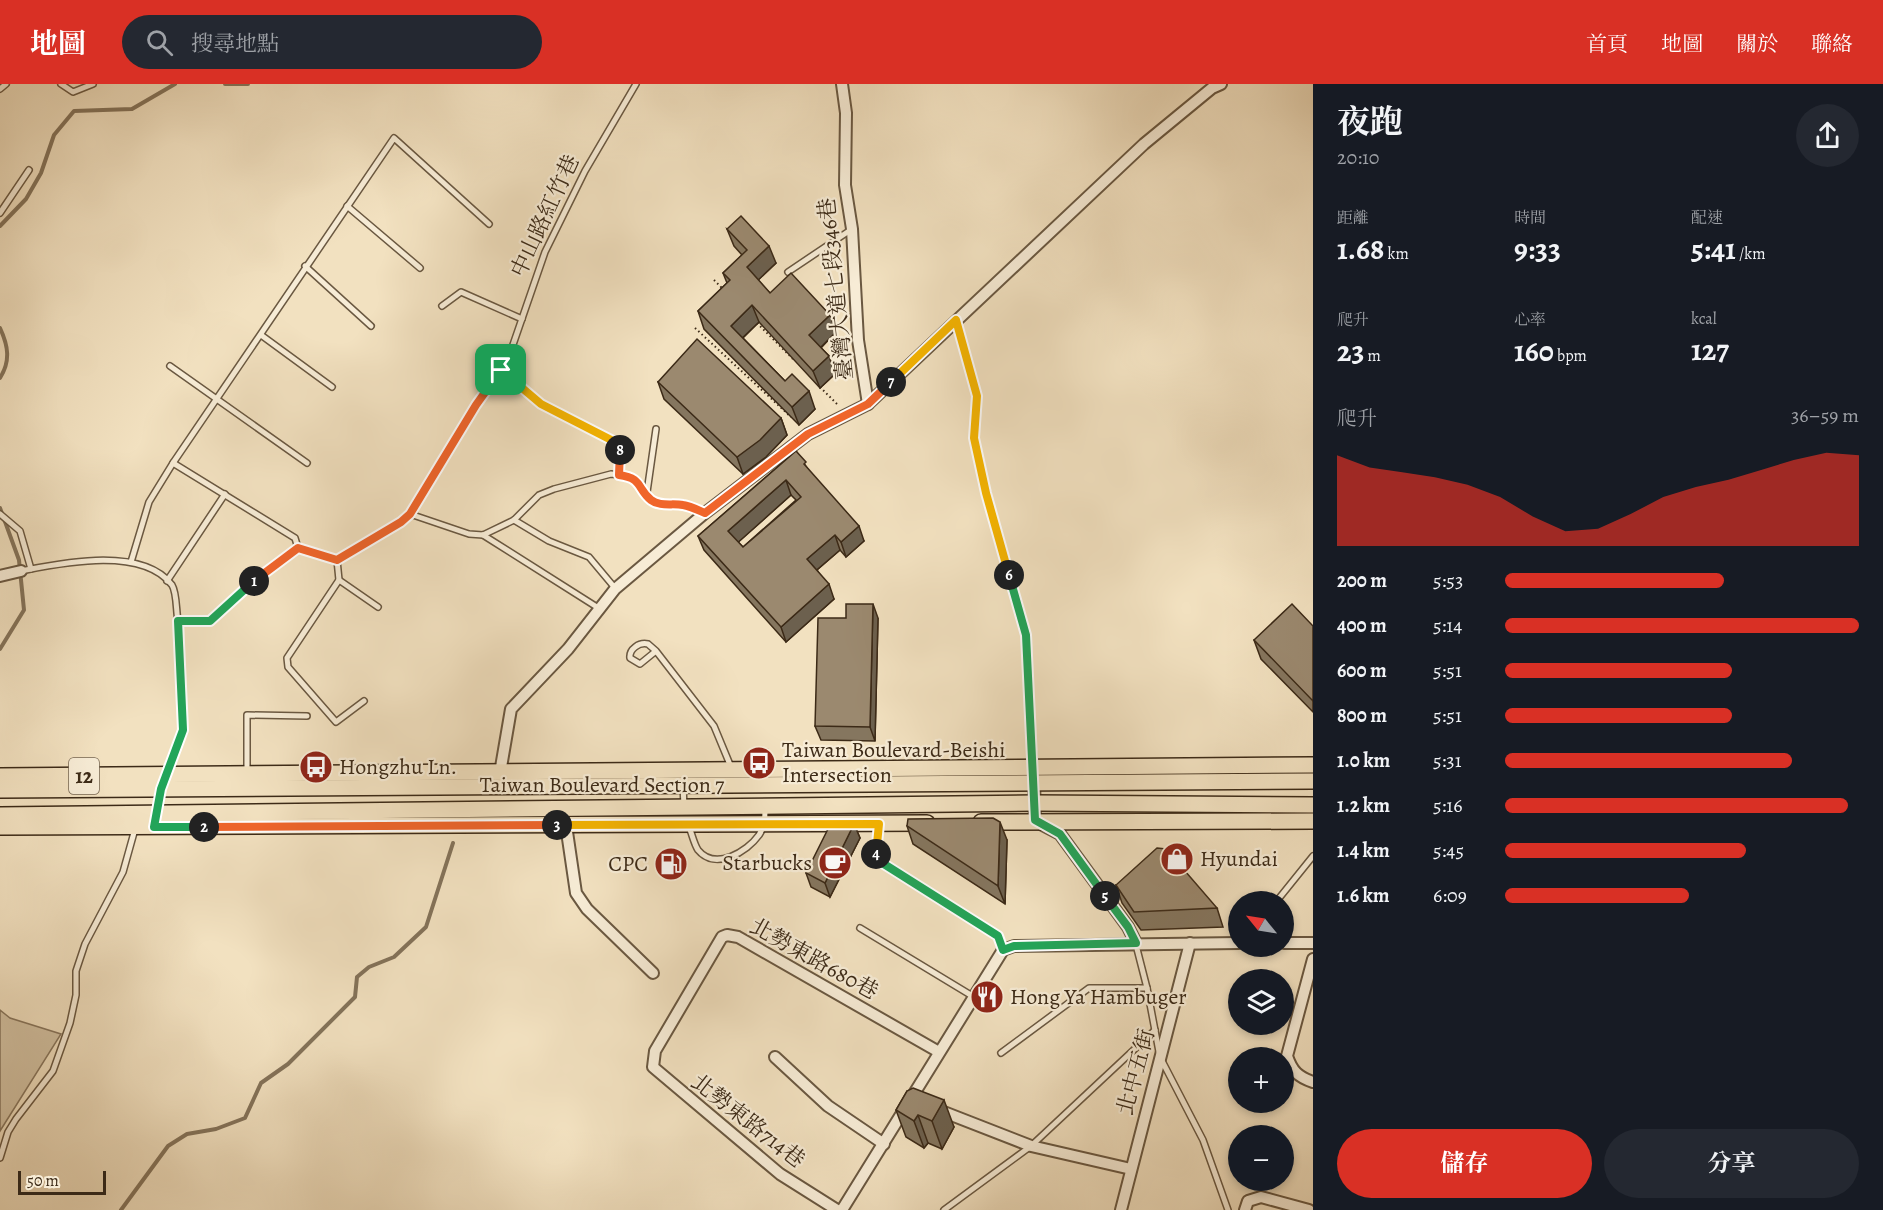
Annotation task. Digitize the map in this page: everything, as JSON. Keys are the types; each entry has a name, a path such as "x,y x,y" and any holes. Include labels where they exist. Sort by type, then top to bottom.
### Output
{"main road":[{"name":"Taiwan Boulevard Section 7","path":"0,790 161,789 683,778 1034,775 1313,765"},
{"name":"Taiwan Boulevard Section 7","path":"0,776 500,773 683,778 733,772 1034,775 1313,782"},
{"name":"Taiwan Boulevard Section 7","path":"0,815 157,811 1035,803 1313,805"},
{"path":"966,822 1035,820 1313,821"},
{"name":"Taiwan Boulevard Section 7","path":"0,827 943,822"}],"street":[{"name":"臺灣大道七段346巷","path":"842,84 846,113 845,185 852,229 858,340 868,404"},
{"name":"臺灣大道七段346巷","path":"868,404 1144,144 1212,88 1221,84"},
{"path":"500,773 511,709 568,649 615,589 705,513 808,434 868,404"},
{"path":"2,575 26,570"},
{"path":"1034,775 1035,820 1060,834 1128,927 1136,943"},
{"path":"566,825 576,893 587,909 653,973"},
{"name":"北勢東路680巷","path":"655,1051 722,938 727,935 738,938 939,1052"},
{"path":"842,1210 885,1144 920,1101 939,1052 1003,950 1014,946 1228,943"},
{"path":"1294,943 1313,943"},
{"name":"北中五街","path":"1120,1210 1190,944"},
{"path":"1313,959 1287,1056 1291,1069 1313,1082"},
{"name":"北勢東路714巷","path":"655,1051 653,1067 670,1084 780,1174 837,1210"},
{"path":"775,1057 828,1106 885,1144"},
{"path":"920,1101 1031,1146 1131,1169"},
{"path":"1245,1210 1248,1201 1261,1197 1309,1210"}],"lane":[{"path":"0,88 6,84"},
{"path":"61,84 73,92 93,84"},
{"name":"中山路紅竹巷","path":"337,560 385,534 410,514 476,405 501,370 522,319 545,252 585,171 636,84"},
{"path":"131,562 149,502 173,463 394,138 489,224"},
{"path":"0,213 29,170"},
{"path":"347,206 420,268"},
{"path":"788,272 852,229"},
{"path":"305,266 371,326"},
{"path":"442,306 461,292 522,319"},
{"path":"956,320 977,396 974,438 986,493 1026,635 1034,775"},
{"path":"261,335 332,387"},
{"path":"170,366 307,463"},
{"path":"501,370 541,404 621,445 619,475"},
{"path":"646,494 656,429"},
{"path":"173,463 295,538 298,548"},
{"path":"483,535 514,520 539,495 611,474 629,476 642,486 649,499 660,504 683,505 705,513"},
{"path":"167,581 225,494"},
{"path":"0,514 20,531 26,570 84,560 131,562 159,573 173,586 178,621 183,730 161,789 154,827"},
{"path":"410,514 470,534 483,535 600,609"},
{"path":"514,520 549,541 589,557 615,589"},
{"path":"178,621 210,621 277,561 298,548 337,560 339,580 287,658 288,667 336,722 364,701"},
{"path":"339,580 378,607"},
{"path":"656,651 640,664 630,658 632,650 639,644 648,644 656,651 714,726 733,772"},
{"path":"247,774 247,715 307,716"},
{"path":"683,778 688,824 698,849 708,857 721,860 747,849 765,824 766,806"},
{"path":"879,824 876,859 998,936 1003,950"},
{"path":"0,1158 12,1125 53,1071 70,1023 76,995 76,970 85,944 123,872 136,826"},
{"path":"1285,891 1313,856"},
{"path":"860,928 974,997"},
{"path":"1136,943 1160,1057 1203,1140 1228,1210"},
{"path":"1001,1053 1089,988 1147,988"},
{"path":"944,1210 1031,1146 1155,1030"}],"path":[{"path":"714,280 731,296"},
{"path":"755,321 795,362"},
{"path":"695,328 808,434"},
{"path":"820,386 848,414"}],"shaded area":[{"path":"0,1010 10,1018 61,1034 0,1131"}],"building":[{"path":"741,216 769,246 747,267 770,293 791,273 830,315 809,335 829,356 813,371 752,305 731,326 785,381 792,374 809,391 792,407 698,311 730,280 723,273 747,250 727,229"},
{"path":"697,339 781,418 760,440 737,457 658,382"},
{"path":"796,451 806,462 804,464 859,526 841,542 835,535 807,559 829,584 781,627 698,536","holes":["786,480 801,497 743,547 728,531"]},
{"path":"846,604 873,604 870,727 815,726 818,618 846,618"},
{"path":"1292,604 1313,626 1313,701 1254,640"},
{"path":"993,818 1000,822 998,886 907,826 908,819"},
{"path":"854,824 825,883 806,873 830,825"},
{"path":"1157,848 1166,849 1217,908 1134,912 1116,885"},
{"path":"913,1088 944,1100 932,1121 918,1115 914,1121 896,1110 907,1091"}],"waterway":[{"path":"0,226 26,199 41,173 54,135 74,111 132,109 175,84"},
{"path":"225,84 248,84"},
{"path":"0,328 7,353 6,365 0,378"},
{"path":"0,508 19,560 24,610 0,649"},
{"path":"121,1210 168,1146 187,1134 216,1129 245,1118 261,1083 288,1064 355,997 357,977 369,967 394,957 426,927 453,843"}],"place":[{"name":"Taiwan Boulevard-Beishi Intersection","path":"759,763"},
{"name":"Hongzhu Ln.","path":"316,767"},
{"name":"Hyundai","path":"1177,859"},
{"name":"Starbucks","path":"835,863"},
{"name":"CPC","path":"671,864"},
{"name":"Hong Ya Hambuger","path":"987,997"}],"route":[{"path":"956,320 977,396 974,438 986,493 1026,635 1035,820 1060,834 1128,927 1136,943 1014,946 1003,950 998,936 876,859 879,824 154,827 161,789 183,730 181,657 177,639 178,621 188,623 210,621 277,561 298,548 337,560 385,534 401,522 410,514 476,405 501,370 541,404 621,445 619,475 629,476 642,486 649,499 660,504 683,505 705,513 808,434 868,404 956,320"}]}
